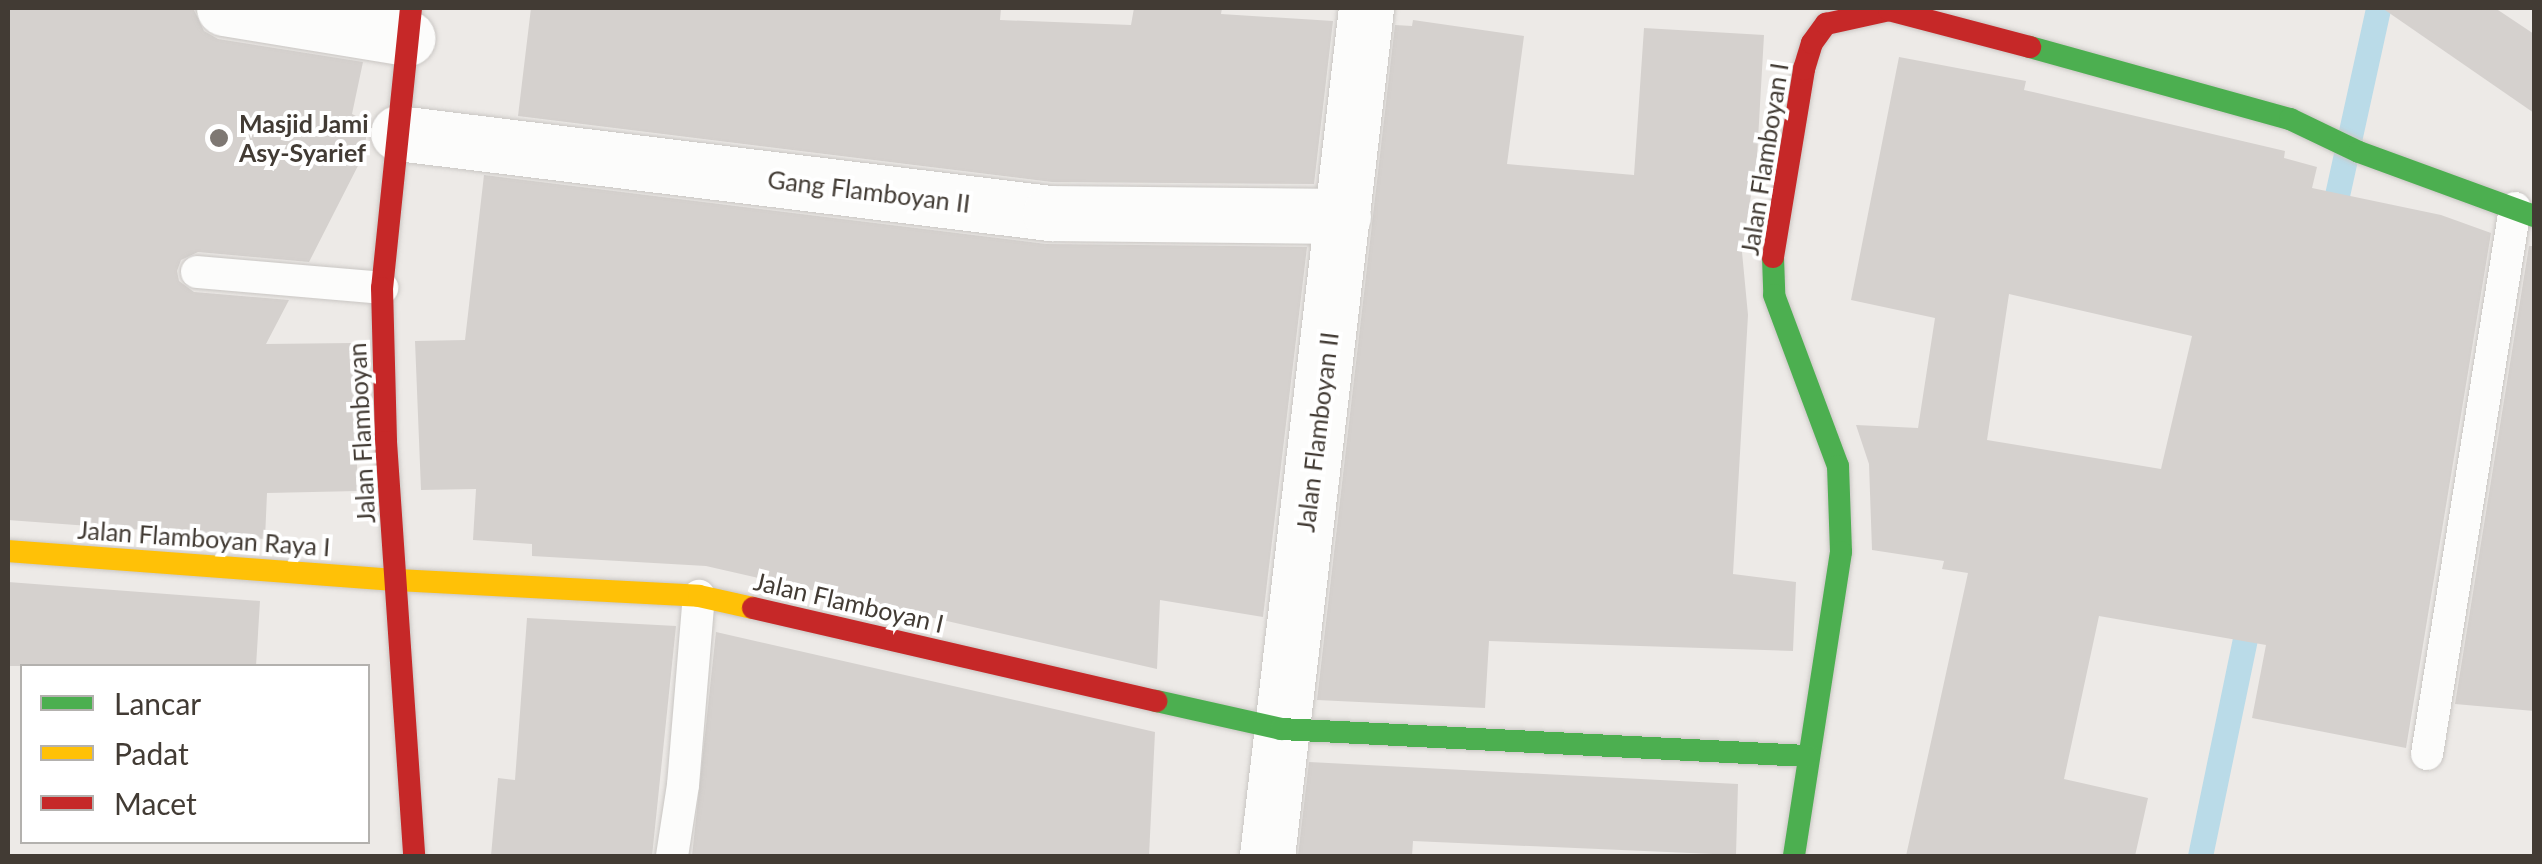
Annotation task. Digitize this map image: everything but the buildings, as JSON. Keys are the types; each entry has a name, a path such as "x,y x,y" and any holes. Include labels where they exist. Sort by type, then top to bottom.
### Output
{"street":[{"path":"224,8 410,23"},
{"name":"Jalan Flamboyan II","path":"1268,856 1366,8"},
{"name":"Jalan Flamboyan I","path":"1794,856 1841,552 1838,466 1774,295 1773,251 1812,43 1826,24 1860,13 1921,12 2290,120 2359,152 2525,212"},
{"name":"Jalan Flamboyan","path":"410,23 382,288 386,442 414,856"},
{"name":"Gang Flamboyan II","path":"398,133 1050,213 1343,216"},
{"name":"Jalan Flamboyan Raya I","path":"8,551 397,580"},
{"name":"Jalan Flamboyan I","path":"397,580 699,596 1281,729 1807,756"}],"lane":[{"path":"2427,754 2525,212"},
{"path":"197,272 382,288"},
{"path":"672,856 683,785 699,596"}],"waterway":[{"path":"2330,227 2378,8"},
{"path":"2200,856 2251,609"}],"traffic: fast":[{"path":"2030,47 2290,119 2359,152 2534,216"},
{"path":"1773,257 1774,295 1838,466 1841,552 1794,856"},
{"path":"1156,701 1281,729 1807,756"}],"traffic: slow":[{"path":"8,551 397,580 699,596 753,608"}],"traffic: jam":[{"path":"411,8 382,288 386,442 414,856"},
{"path":"1773,257 1804,69 1812,43 1826,24 1889,10 2030,47"},
{"path":"753,608 1156,701"}],"place":[{"name":"Masjid Jami Asy-Syarief","path":"219,138"}]}
